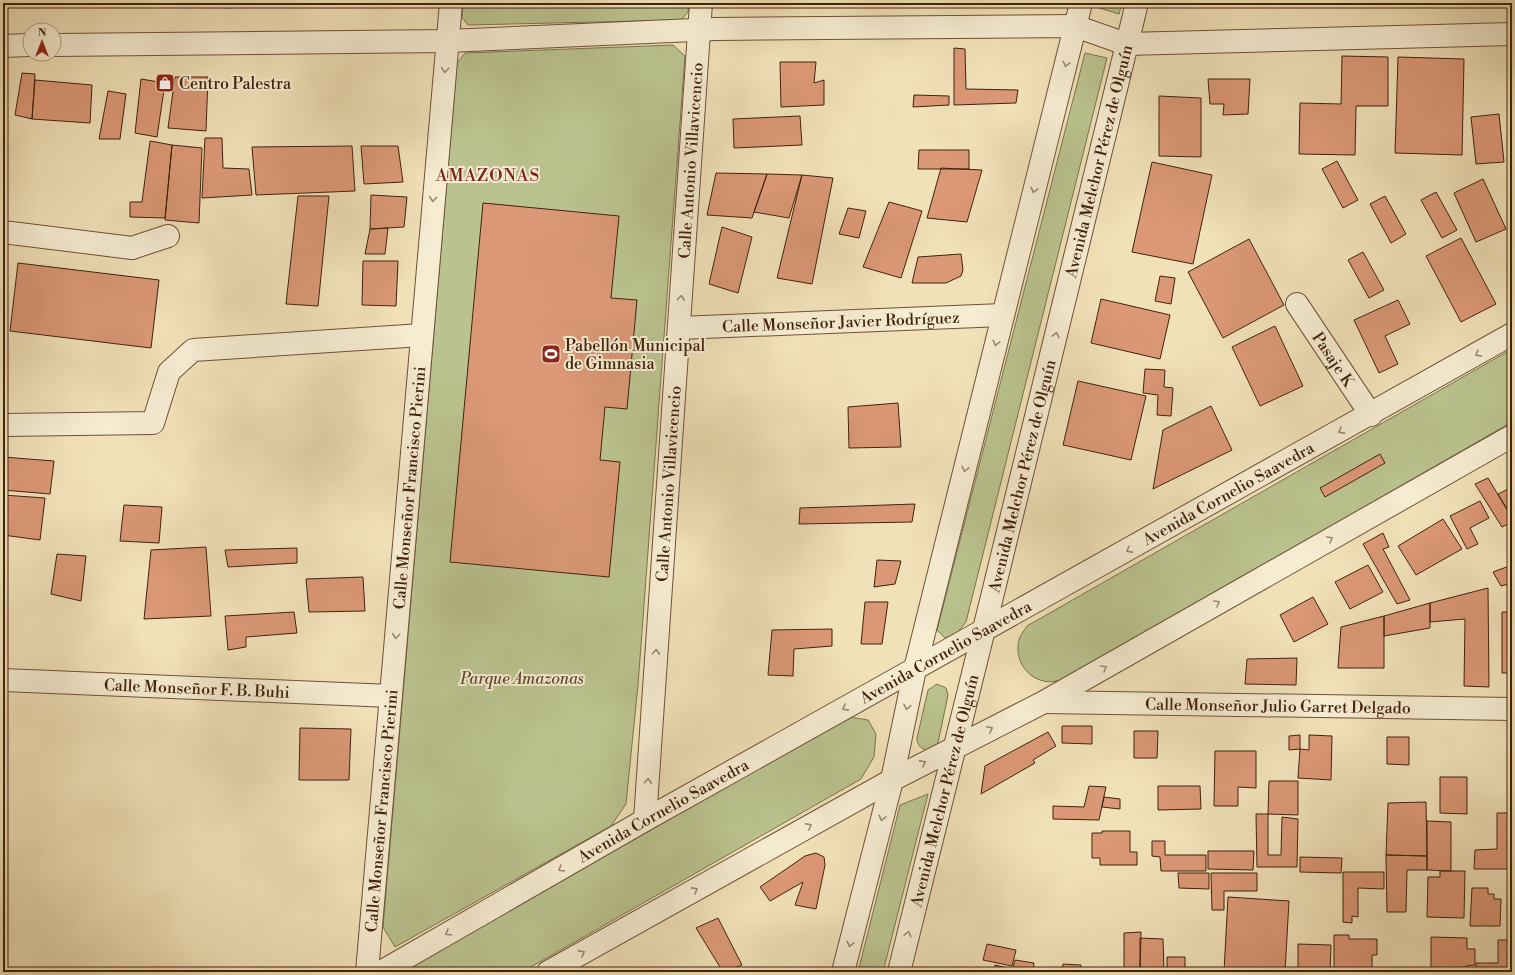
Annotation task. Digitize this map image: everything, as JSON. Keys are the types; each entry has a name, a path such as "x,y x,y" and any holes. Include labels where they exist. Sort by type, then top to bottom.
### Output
{"street":[{"name":"Calle Monseñor Francisco Pierini","path":"368,972 451,3"},
{"name":"Calle Antonio Villavicencio","path":"645,820 701,3"},
{"path":"843,972 892,780 915,669 1081,3"},
{"name":"Avenida Melchor Pérez de Olguín","path":"899,972 1137,3"},
{"path":"62,45 447,40 699,30 1075,26 1126,44 1512,34"},
{"path":"3,46 22,45"},
{"path":"3,232 132,248 168,236"},
{"name":"Pasaje K","path":"1297,304 1371,414"},
{"name":"Calle Monseñor Javier Rodríguez","path":"678,328 1003,315"},
{"name":"Avenida Cornelio Saavedra","path":"381,972 645,820 1512,334"},
{"path":"3,425 153,423 169,372 193,350 422,335"},
{"path":"548,972 892,780 1044,702 1512,436"},
{"name":"Calle Monseñor F. B. Buhi","path":"3,680 391,696"},
{"name":"Calle Monseñor Julio Garret Delgado","path":"1044,702 1512,709"}],"green space":[{"path":"463,3 689,3 688,12 681,20 468,25 462,17"},
{"path":"1098,3 1122,3 1119,14 1096,7"},
{"name":"Parque Amazonas","path":"673,45 685,56 638,685 626,804 611,826 395,947 383,927 457,63 465,53"},
{"path":"1085,53 1107,58 966,622 957,633 945,638 937,630"},
{"path":"1512,349 1512,422 1066,678 1050,682 1037,679 1026,670 1022,664 1019,658 1018,644 1020,637 1027,626"},
{"path":"937,684 946,688 948,695 938,743 932,749 925,750 919,746 917,738 928,690"},
{"path":"849,717 868,720 876,734 874,757 861,779 522,972 401,972"},
{"path":"928,794 883,972 858,972 900,805"}],"building":[{"path":"193,3 218,3 217,8"},
{"path":"225,3 286,3 286,4 225,8"},
{"path":"853,3 919,3 919,5"},
{"path":"954,48 965,49 966,89 1018,90 1016,103 954,105"},
{"path":"1342,56 1388,57 1388,106 1356,106 1355,155 1299,154 1300,103 1341,104"},
{"path":"1398,57 1464,59 1462,155 1395,153"},
{"path":"780,62 816,62 814,83 824,80 824,105 781,107"},
{"path":"1508,70 1512,70 1512,170 1510,171"},
{"path":"22,73 35,74 32,119 15,115"},
{"path":"175,77 208,77 206,131 168,128"},
{"path":"141,79 165,83 157,137 135,133"},
{"path":"1208,79 1250,79 1248,114 1223,115 1224,104 1210,104"},
{"path":"35,80 92,85 90,123 32,119"},
{"path":"108,91 126,94 120,139 99,139"},
{"path":"914,95 949,96 949,105 913,107"},
{"path":"1159,96 1201,98 1201,157 1159,156"},
{"path":"1499,114 1504,162 1476,164 1471,117"},
{"path":"800,116 802,145 734,148 733,119"},
{"path":"205,138 222,138 223,168 249,169 252,195 202,198"},
{"path":"150,141 172,145 165,218 130,217 130,202 142,202"},
{"path":"172,145 202,148 199,223 165,220"},
{"path":"352,146 355,191 256,195 252,147"},
{"path":"361,146 398,146 403,182 364,184"},
{"path":"919,150 969,150 969,169 918,169"},
{"path":"1337,161 1358,200 1343,208 1322,169"},
{"path":"1152,162 1212,175 1193,264 1132,252"},
{"path":"941,168 982,170 967,222 927,218"},
{"path":"716,173 767,174 752,218 707,215"},
{"path":"767,174 802,175 789,218 754,212"},
{"path":"802,175 833,178 812,284 777,278"},
{"path":"1483,179 1506,229 1476,242 1454,193"},
{"path":"1436,192 1457,230 1442,238 1421,200"},
{"path":"371,195 407,197 404,227 370,229"},
{"path":"298,196 329,196 318,306 286,304"},
{"path":"1385,196 1406,234 1391,243 1370,204"},
{"path":"889,202 922,211 901,278 863,267"},
{"name":"Pabellón Municipal de Gimnasia","path":"483,203 619,216 611,298 637,300 627,409 605,407 600,460 620,462 609,577 450,562"},
{"path":"848,208 866,211 859,238 839,234"},
{"path":"722,227 752,237 738,293 709,284"},
{"path":"388,228 385,254 365,254 370,229"},
{"path":"1461,238 1496,304 1461,322 1426,256"},
{"path":"1249,239 1284,305 1223,338 1188,272"},
{"path":"1363,252 1384,290 1369,298 1348,260"},
{"path":"961,254 963,270 961,276 946,283 912,283 918,257"},
{"path":"363,261 398,261 396,306 362,305"},
{"path":"18,263 159,280 151,348 10,331"},
{"path":"1160,276 1175,278 1171,304 1155,301"},
{"path":"1101,299 1170,315 1160,359 1091,343"},
{"path":"1398,300 1410,324 1385,336 1398,364 1379,373 1354,320"},
{"path":"1275,326 1303,386 1260,406 1232,347"},
{"path":"1145,369 1165,370 1164,387 1173,388 1171,416 1157,415 1158,395 1143,393"},
{"path":"1078,381 1146,396 1131,460 1063,445"},
{"path":"898,403 901,447 849,448 848,407"},
{"path":"1211,406 1232,450 1153,489 1163,430"},
{"path":"1380,454 1385,463 1325,497 1320,488"},
{"path":"3,457 54,461 50,494 3,490"},
{"path":"1488,478 1512,518 1512,522 1502,527 1475,484"},
{"path":"1512,487 1512,517 1498,494"},
{"path":"3,495 45,498 40,540 3,535"},
{"path":"1480,501 1489,518 1470,528 1478,544 1467,549 1450,516"},
{"path":"915,504 912,522 799,524 800,508"},
{"path":"124,505 162,507 159,543 120,541"},
{"path":"1443,519 1462,549 1416,575 1398,546"},
{"path":"1383,533 1389,547 1383,549 1410,600 1397,604 1363,544"},
{"path":"206,547 211,616 144,619 151,550"},
{"path":"297,548 297,563 228,567 225,550"},
{"path":"57,554 86,556 81,601 51,594"},
{"path":"877,560 901,561 895,584 874,587"},
{"path":"1368,565 1383,592 1350,609 1335,582"},
{"path":"1512,565 1512,583 1501,586 1493,572"},
{"path":"363,577 365,611 309,612 306,579"},
{"path":"1488,588 1489,687 1464,686 1465,619 1430,622 1430,603"},
{"path":"1313,597 1328,624 1294,642 1280,615"},
{"path":"865,602 888,602 882,644 861,644"},
{"path":"1430,603 1430,628 1384,636 1384,616"},
{"path":"294,612 297,633 246,637 246,647 228,650 225,616"},
{"path":"1502,612 1512,612 1512,673 1502,673"},
{"path":"1384,616 1384,668 1338,668 1341,627"},
{"path":"832,629 832,646 794,649 793,676 768,675 772,630"},
{"path":"1297,658 1296,685 1245,684 1247,659"},
{"path":"1062,726 1092,726 1092,744 1062,743"},
{"path":"300,728 351,729 349,780 299,780"},
{"path":"1134,731 1158,731 1157,758 1134,758"},
{"path":"1048,732 1056,746 1033,760 1035,763 981,794 985,766"},
{"path":"1300,735 1300,749 1289,750 1289,736"},
{"path":"1309,735 1332,736 1331,780 1298,778 1300,749 1309,750"},
{"path":"1387,737 1409,737 1409,765 1387,764"},
{"path":"1215,751 1256,751 1256,788 1238,787 1238,806 1214,806"},
{"path":"1440,777 1467,777 1467,814 1440,813"},
{"path":"1269,781 1298,781 1298,815 1268,814"},
{"path":"1089,786 1106,787 1099,820 1053,819 1053,806 1084,807"},
{"path":"1158,786 1200,786 1201,809 1158,810"},
{"path":"1509,794 1512,794 1512,813 1510,813"},
{"path":"1104,797 1120,799 1120,809 1102,807"},
{"path":"1426,802 1427,856 1386,855 1388,803"},
{"path":"1497,813 1512,813 1512,869 1474,869 1475,850 1497,849"},
{"path":"1256,814 1268,814 1268,855 1281,855 1282,817 1298,819 1297,867 1257,867"},
{"path":"1427,821 1451,822 1451,871 1427,870"},
{"path":"1102,831 1130,831 1130,852 1137,852 1137,865 1100,865 1100,858 1092,858 1092,833 1102,833"},
{"path":"1152,841 1165,841 1165,855 1206,855 1206,871 1161,871 1160,857 1152,856"},
{"path":"1208,851 1254,851 1253,870 1208,869"},
{"path":"816,853 824,857 825,865 816,909 795,905 803,882 770,901 760,887 805,856"},
{"path":"1386,855 1427,856 1427,870 1407,870 1406,912 1387,912"},
{"path":"1300,857 1342,858 1341,873 1300,872"},
{"path":"1440,871 1465,871 1464,918 1427,917 1428,877 1440,877"},
{"path":"1343,872 1384,872 1384,889 1358,888 1358,917 1352,916 1352,923 1343,922"},
{"path":"1178,873 1209,873 1209,889 1179,888"},
{"path":"1211,873 1257,873 1257,891 1224,891 1224,910 1212,910"},
{"path":"1472,888 1488,888 1488,894 1494,894 1494,899 1501,899 1500,926 1470,926"},
{"path":"1228,897 1289,901 1285,972 1224,972"},
{"path":"718,918 742,965 723,972 696,928"},
{"path":"1141,932 1140,972 1124,972 1124,933"},
{"path":"1334,935 1349,935 1349,939 1377,939 1377,955 1372,955 1372,972 1334,972"},
{"path":"1431,937 1467,938 1467,949 1475,949 1475,965 1466,966 1467,972 1431,972"},
{"path":"1140,938 1163,939 1164,972 1140,972"},
{"path":"1498,940 1512,940 1512,972 1476,972 1476,963 1498,963"},
{"path":"987,944 1016,950 1012,966 983,960"},
{"path":"1298,944 1331,945 1330,972 1298,972"},
{"path":"1167,957 1185,957 1185,972 1167,972"},
{"path":"1015,960 1034,963 1033,971 1022,969 1021,972 1012,972"},
{"path":"1063,964 1081,965 1080,972 1062,972"},
{"path":"995,965 1012,969 1011,972 994,972"}],"place":[{"name":"Centro Palestra","path":"165,83"},
{"name":"Pabellón Municipal de Gimnasia","path":"551,354"}],"district":[{"name":"AMAZONAS","path":"488,175"}]}
